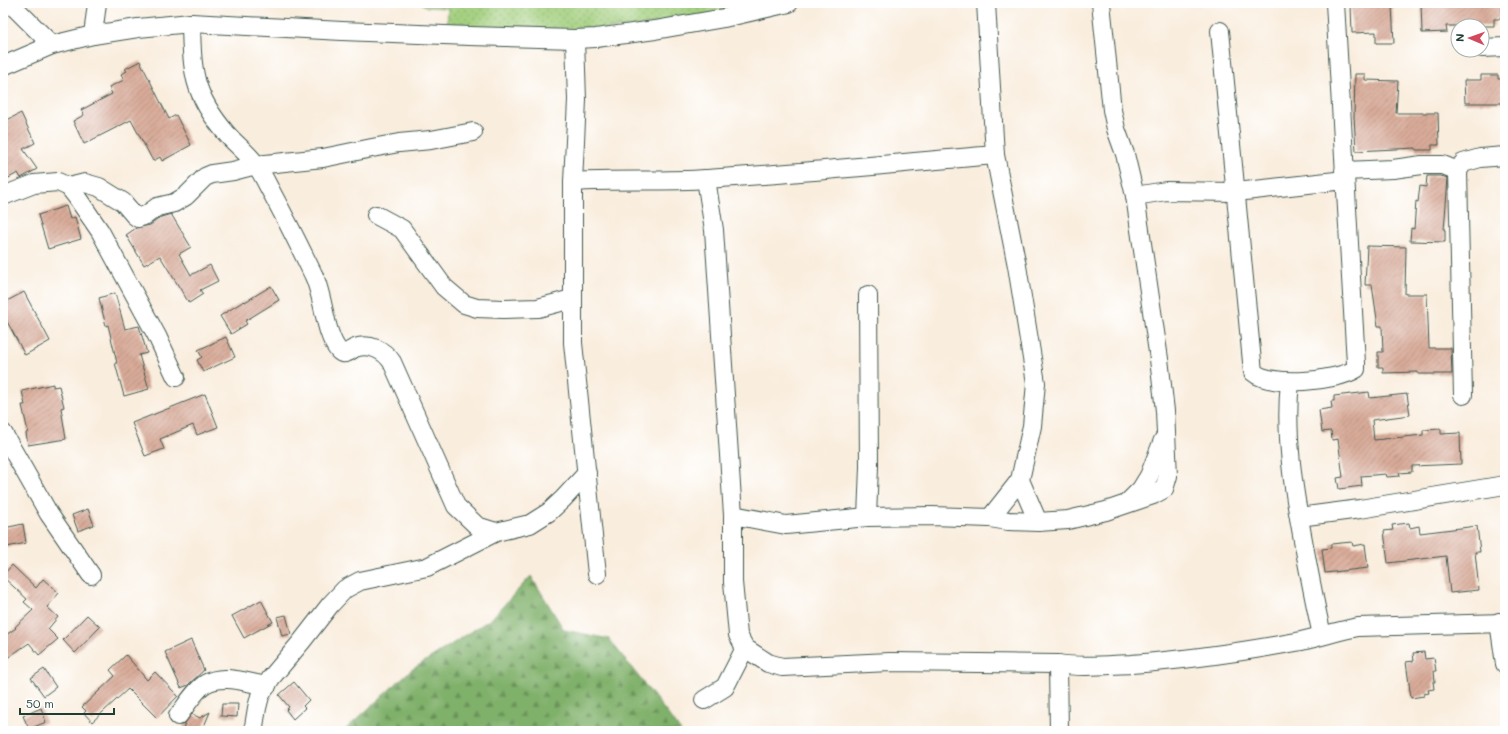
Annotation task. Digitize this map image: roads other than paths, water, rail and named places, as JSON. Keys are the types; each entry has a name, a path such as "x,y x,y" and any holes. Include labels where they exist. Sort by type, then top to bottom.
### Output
{"street":[{"path":"10,3 52,45"},
{"path":"94,35 96,3"},
{"path":"3,66 52,45 94,35 138,28 191,23 342,31 574,39 596,38 655,30 724,18 789,3"},
{"path":"986,3 995,155 1017,266 1036,383 1032,426 1020,480 990,518"},
{"path":"733,515 786,525 867,518 932,516 990,518 1008,521 1038,522 1068,520 1106,511 1153,495 1164,489 1168,476 1165,411 1159,359 1135,196 1112,110 1101,3"},
{"path":"1220,31 1253,372 1258,377 1264,379 1290,382 1341,376 1356,369 1335,3"},
{"path":"191,23 194,78 201,97 226,132 256,165 290,226 318,285 329,334 339,351 346,353 355,348 365,347 380,349 388,356 456,506 477,526 496,532"},
{"path":"574,39 577,100 573,182 573,343 597,574"},
{"path":"1490,48 1505,47"},
{"path":"69,187 85,183 99,187 123,202 138,218 146,215 157,207 174,203 186,196 205,177 256,165 323,158 379,146 431,140 473,132"},
{"path":"573,182 610,179 706,179 995,155"},
{"path":"1463,395 1458,170 1463,163 1480,158 1505,156"},
{"path":"1135,196 1166,191 1236,192 1422,165 1443,165 1458,170"},
{"path":"706,179 714,230 733,515 734,590 738,635 745,648 768,663 782,667 890,662 1058,664 1070,666 1115,665 1186,658 1297,642 1358,627 1502,622 1505,664"},
{"path":"3,196 34,184 58,182 69,187 100,231 157,336 176,377"},
{"path":"376,215 402,229 444,287 464,304 477,308 538,308 572,299"},
{"path":"867,518 869,467 868,295"},
{"path":"1290,382 1288,398 1290,457 1295,499 1308,572 1322,635"},
{"path":"3,433 49,514 91,576"},
{"path":"255,731 254,726 256,708 260,696 271,678 330,605 345,589 360,581 427,567 496,532 530,524 543,516 563,499 587,473"},
{"path":"1020,480 1038,522"},
{"path":"1299,517 1360,509 1505,485"},
{"path":"704,700 725,687 745,648"},
{"path":"1058,664 1058,731"},
{"path":"178,716 204,684 215,680 232,679 249,684 267,686"}]}
